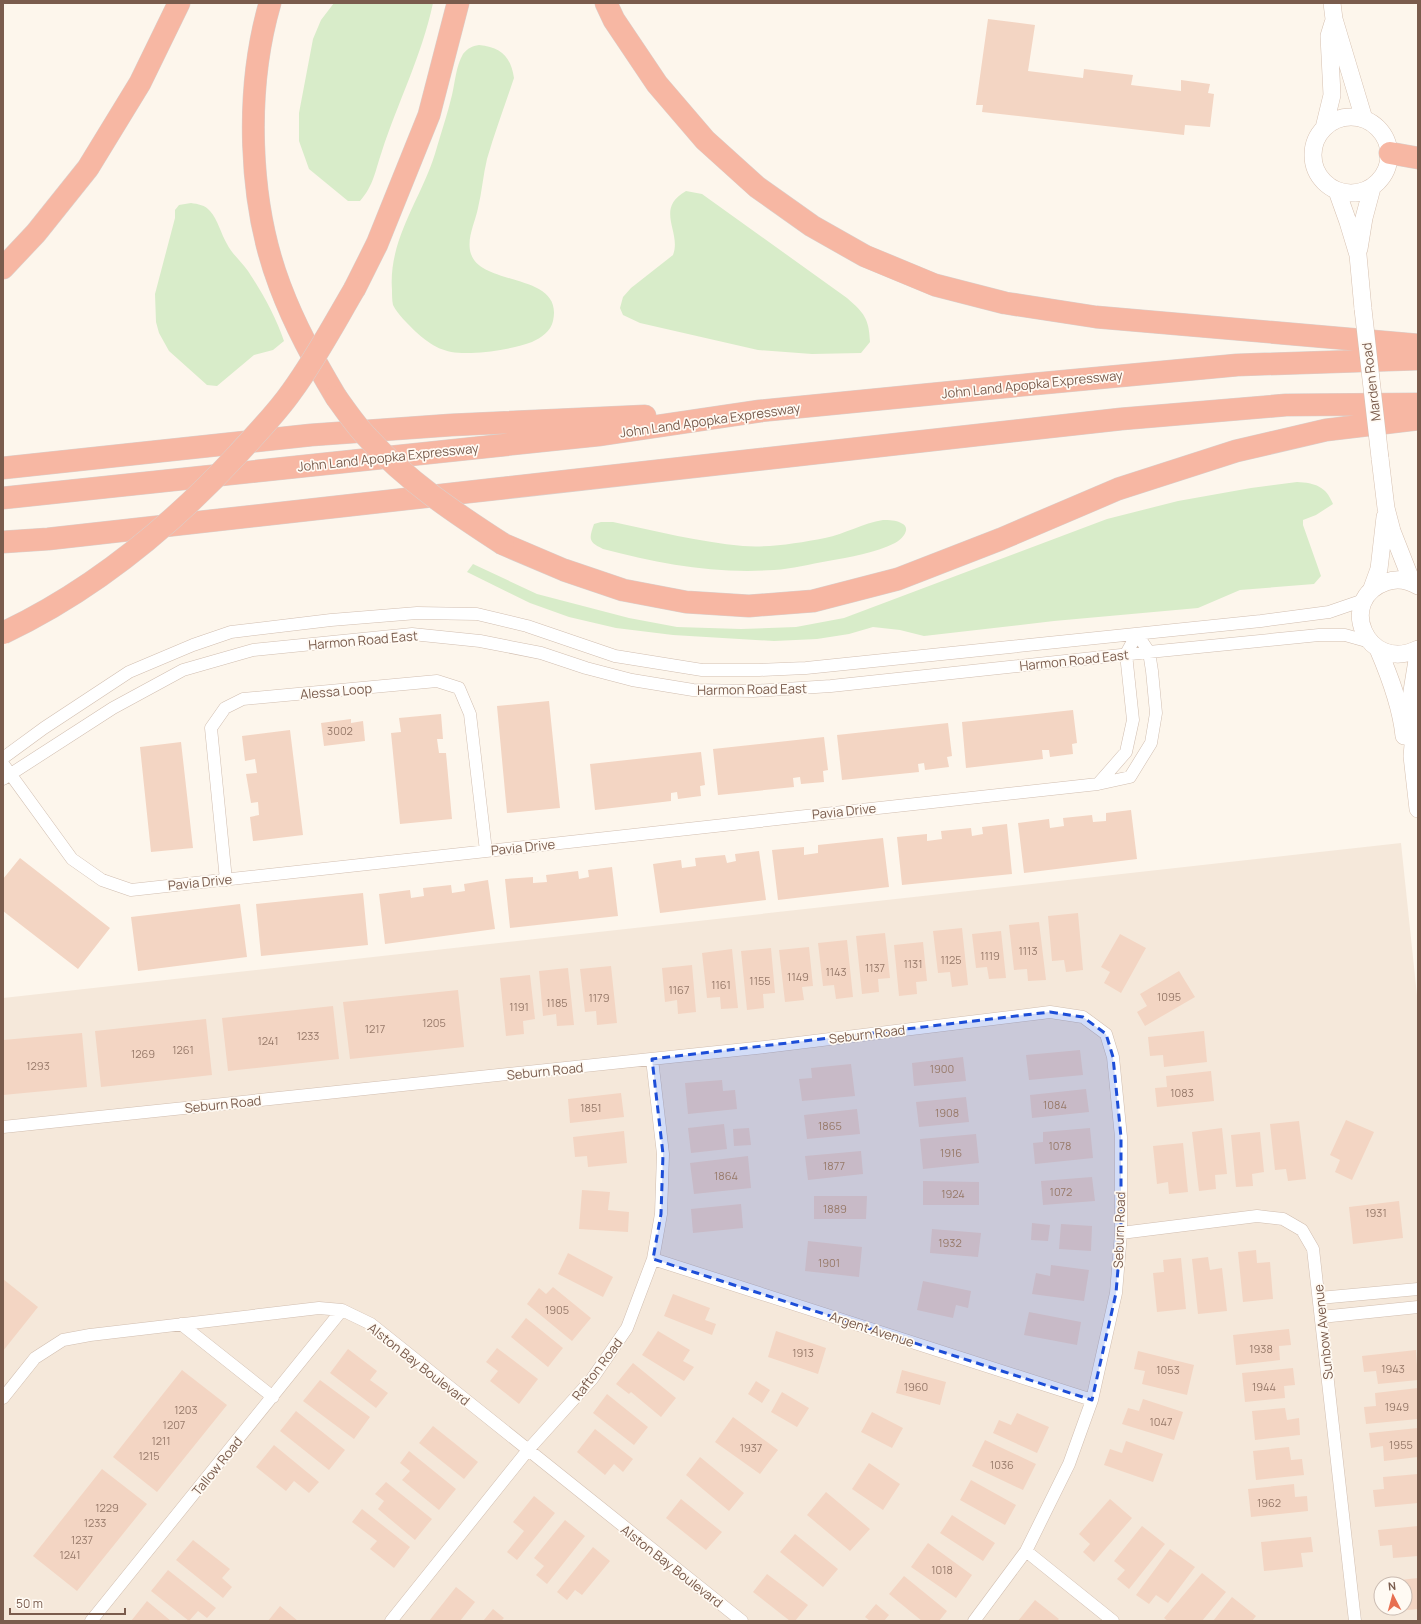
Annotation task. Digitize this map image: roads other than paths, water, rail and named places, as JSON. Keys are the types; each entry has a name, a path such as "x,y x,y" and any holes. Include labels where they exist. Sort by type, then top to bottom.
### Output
{"highway":[{"path":"3,268 36,233 88,168 140,83 180,3"},
{"path":"270,3 262,30 253,97 254,154 262,224 279,285 298,331 336,397 368,438 414,482 454,512 503,544 564,570 631,592 686,602 749,606 813,601 898,579 1001,539 1118,489 1236,451 1326,430 1418,419"},
{"path":"3,633 61,602 147,542 210,485 264,426 292,391 320,348 355,288 377,244 429,115 458,3"},
{"path":"606,3 614,20 657,84 705,140 757,187 812,226 864,256 935,285 1005,303 1096,317 1418,345"},
{"path":"1390,153 1418,158"},
{"name":"John Land Apopka Expressway","path":"3,498 598,435 760,411 1237,365 1418,359"},
{"path":"3,546 48,539 1129,418 1286,405 1418,404"},
{"path":"3,468 334,434 451,425 760,411"},
{"path":"3,542 48,539"}],"street":[{"path":"1333,11 1364,119"},
{"path":"1324,128 1332,95 1329,36 1333,11"},
{"path":"1346,117 1364,119 1371,122 1380,130 1387,140 1390,153 1386,173 1372,188 1360,193 1348,194 1337,191 1326,184 1318,175 1313,163 1313,150 1316,138 1324,128 1334,120 1346,117"},
{"name":"Marden Road","path":"1358,255 1364,218 1372,188"},
{"name":"Marden Road","path":"1337,191 1358,255 1386,508 1392,531 1415,584"},
{"name":"Marden Road","path":"1374,646 1364,633 1360,622 1361,611 1379,569 1386,508"},
{"path":"1368,596 1380,584 1390,580 1401,580 1415,584"},
{"name":"Harmon Road East","path":"3,758 44,728 129,672 193,645 231,632 331,620 417,613 477,614 527,626 615,656 702,670 752,670 806,668 1137,634 1329,612 1368,596"},
{"name":"Harmon Road East","path":"5,772 113,708 183,670 253,650 412,634 480,640 541,653 586,668 632,680 693,690 746,691 831,686 1318,635 1345,635 1374,646"},
{"path":"1098,784 1126,752 1132,720 1126,654 1137,634"},
{"name":"Pavia Drive","path":"5,772 72,859 102,880 131,890 852,809 1098,784 1130,777 1151,743 1156,713 1152,671 1149,652 1137,634"},
{"path":"1374,646 1388,654 1399,655 1410,653 1418,649"},
{"path":"1374,646 1386,668 1402,715 1405,742 1412,756"},
{"path":"1418,654 1412,691 1414,734 1412,756 1418,809"},
{"name":"Alessa Loop","path":"226,880 211,728 225,708 243,699 437,682 459,688 470,714 486,851"},
{"name":"Seburn Road","path":"3,1127 765,1047 989,1018 1050,1012 1083,1017 1106,1034 1113,1057 1121,1137 1121,1233 1116,1293 1092,1400 1069,1464 1026,1551 974,1621"},
{"name":"Rafton Road","path":"391,1621 528,1450 592,1379 627,1328 653,1258 661,1214 663,1154 652,1059"},
{"name":"Sunbow Avenue","path":"1121,1233 1257,1216 1283,1219 1302,1230 1313,1249 1355,1621"},
{"name":"Argent Avenue","path":"653,1258 1092,1400"},
{"path":"1319,1298 1418,1288"},
{"path":"1321,1316 1418,1307"},
{"name":"Alston Bay Boulevard","path":"3,1398 35,1358 63,1340 90,1335 319,1308 342,1310 370,1324 742,1621"},
{"name":"Tallow Road","path":"90,1621 342,1310"},
{"path":"181,1324 273,1397"},
{"path":"1026,1551 1113,1621"}]}
